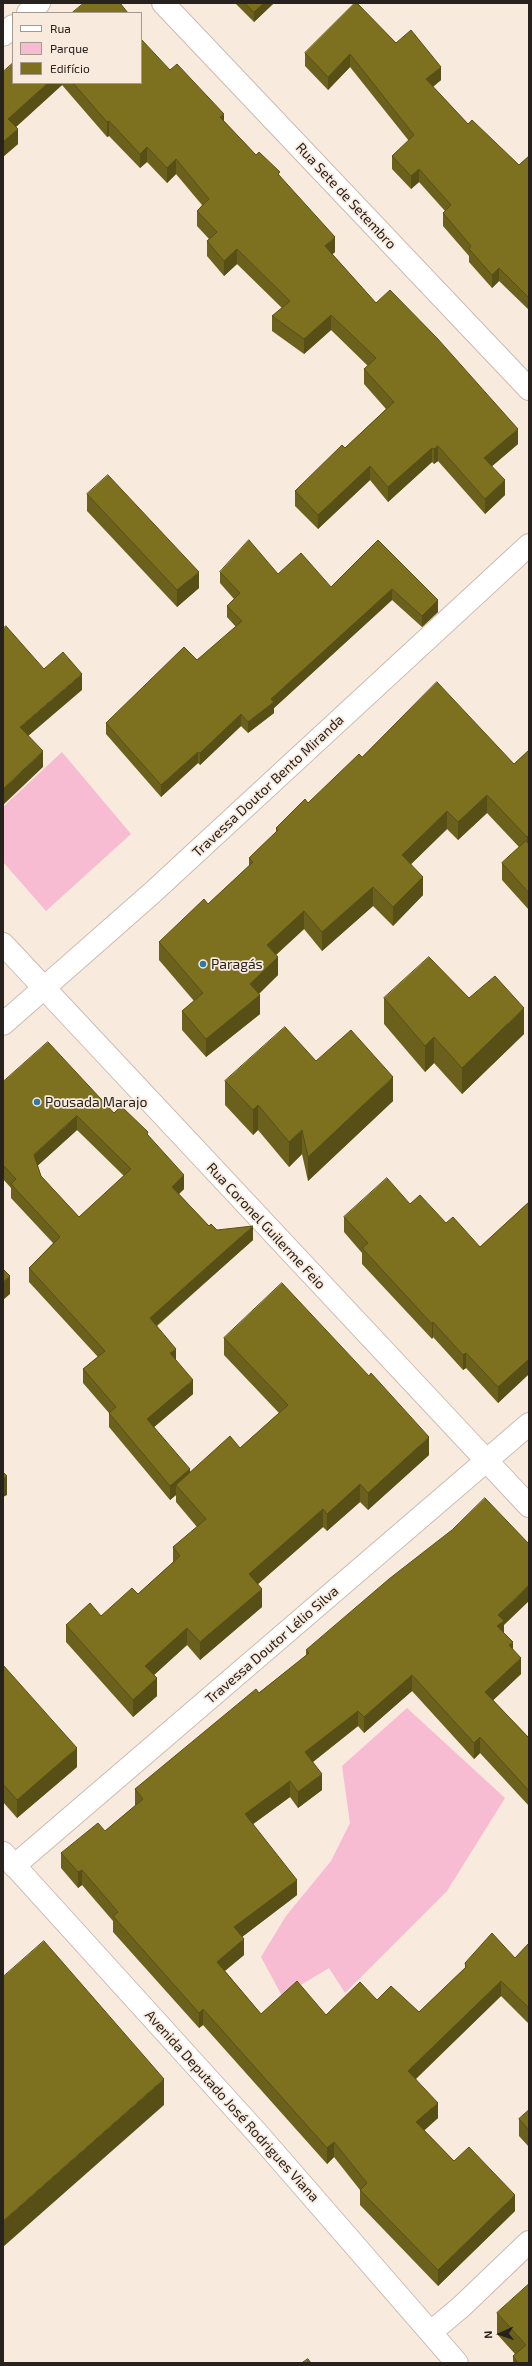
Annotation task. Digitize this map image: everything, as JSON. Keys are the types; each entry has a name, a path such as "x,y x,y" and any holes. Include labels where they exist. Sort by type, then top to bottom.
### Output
{"street":[{"path":"29,12 39,3"},
{"name":"Rua Sete de Setembro","path":"163,3 529,389"},
{"path":"3,35 12,27"},
{"name":"Travessa Doutor Bento Miranda","path":"3,1024 42,988 152,893 529,545"},
{"name":"Rua Coronel Guilerme Feio","path":"3,944 42,988 529,1506"},
{"name":"Travessa Doutor Lélio Silva","path":"9,1859 529,1424"},
{"name":"Avenida Deputado José Rodrigues Viana","path":"9,1859 258,2134 457,2363"},
{"path":"431,2332 460,2307 529,2242"}],"green space":[{"path":"62,752 131,834 46,911 3,862 3,807"},
{"path":"407,1708 505,1798 447,1891 345,1993 329,1968 282,1996 261,1957 286,1916 331,1861 350,1823 342,1766"}],"building":[{"path":"84,3 120,3 127,12 73,12"},
{"path":"245,3 264,3 254,12"},
{"path":"355,3 357,3 396,43 411,30 441,67 426,79 468,124 472,120 519,165 529,156 529,298 499,268 492,275 469,249 471,246 443,213 451,205 419,169 411,176 392,156 414,135 350,54 328,77 305,53"},
{"path":"142,40 170,70 177,64 224,114 220,117 256,155 259,152 280,172 278,174 335,237 325,246 376,303 390,290 437,338 518,429 484,458 505,480 485,499 438,446 434,449 432,448 388,487 370,466 318,515 295,491 342,445 345,448 394,402 364,369 376,358 331,315 304,339 272,316 290,301 237,249 224,261 207,241 217,232 197,211 209,199 176,159 167,168 147,147 140,154 109,121 107,122 74,84 142,84"},
{"path":"12,64 12,84 47,84 8,119 18,129 3,142 3,72"},
{"path":"108,475 199,572 177,590 87,494"},
{"path":"249,540 278,574 301,553 331,587 378,540 438,600 422,616 392,589 271,699 274,702 248,722 241,714 200,753 198,752 161,785 106,723 184,647 197,660 242,621 227,606 240,593 220,572"},
{"path":"6,626 44,669 63,652 82,674 20,727 43,751 3,789 3,629"},
{"path":"437,682 514,764 529,750 529,835 527,837 487,795 458,822 447,811 402,855 423,877 393,907 373,887 322,932 304,911 267,945 278,957 250,984 260,995 206,1039 182,1011 203,993 159,942 204,899 208,904 253,862 249,858 278,830 276,828 305,799 308,803 359,754 362,757"},
{"path":"526,841 529,844 529,893 502,863"},
{"path":"429,957 469,998 495,976 524,1008 462,1068 434,1037 425,1046 384,998"},
{"path":"285,1027 316,1061 351,1030 393,1077 308,1157 302,1130 289,1142 258,1105 253,1110 225,1081"},
{"path":"48,1042 114,1113 121,1106 148,1132 147,1134 184,1175 172,1187 209,1226 211,1224 217,1230 253,1226 150,1318 176,1349 170,1353 193,1380 147,1419 190,1469 170,1486 109,1413 116,1407 83,1369 105,1351 29,1268 60,1237 11,1184 16,1179 3,1165 3,1082","holes":["77,1116 131,1169 79,1217 41,1176 34,1155"]},
{"path":"387,1178 410,1204 420,1195 446,1223 453,1217 480,1247 529,1202 529,1359 498,1387 466,1353 463,1355 433,1322 432,1324 362,1248 368,1243 344,1217"},
{"path":"3,1269 10,1276 3,1282"},
{"path":"282,1283 369,1376 371,1373 429,1437 368,1493 360,1484 327,1514 323,1509 249,1574 262,1589 200,1642 187,1628 145,1666 157,1678 133,1700 66,1625 90,1603 101,1616 132,1588 138,1594 180,1556 173,1547 206,1519 176,1485 230,1436 240,1448 288,1405 224,1338"},
{"path":"3,1472 7,1476 3,1479"},
{"path":"485,1498 529,1544 529,1585 498,1615 504,1621 497,1626 513,1642 509,1645 521,1658 485,1692 529,1738 529,1791 480,1737 474,1743 412,1675 364,1717 358,1711 305,1752 322,1774 298,1792 290,1781 245,1814 297,1880 234,1927 244,1939 217,1962 261,2014 297,1981 326,2015 360,1982 377,2000 391,1986 419,2012 466,1967 465,1963 492,1933 515,1958 529,1943 529,2008 501,1981 408,2071 438,2103 416,2122 454,2161 469,2147 515,2195 438,2270 360,2190 367,2183 334,2142 327,2148 203,2009 199,2013 113,1916 118,1912 82,1870 78,1872 61,1853 98,1823 105,1831 143,1799 135,1789 256,1689 259,1693 309,1653 306,1650 389,1579 452,1530"},
{"path":"3,1665 77,1748 17,1800 3,1784"},
{"path":"44,1941 164,2079 3,2221 3,1977"},
{"path":"529,2110 529,2130 519,2119"},
{"path":"529,2284 529,2363 518,2363 513,2356 526,2345 497,2313"},
{"path":"308,2359 311,2363 302,2363"}],"place":[{"name":"Paragás","path":"203,964"},
{"name":"Pousada Marajo","path":"37,1102"}]}
